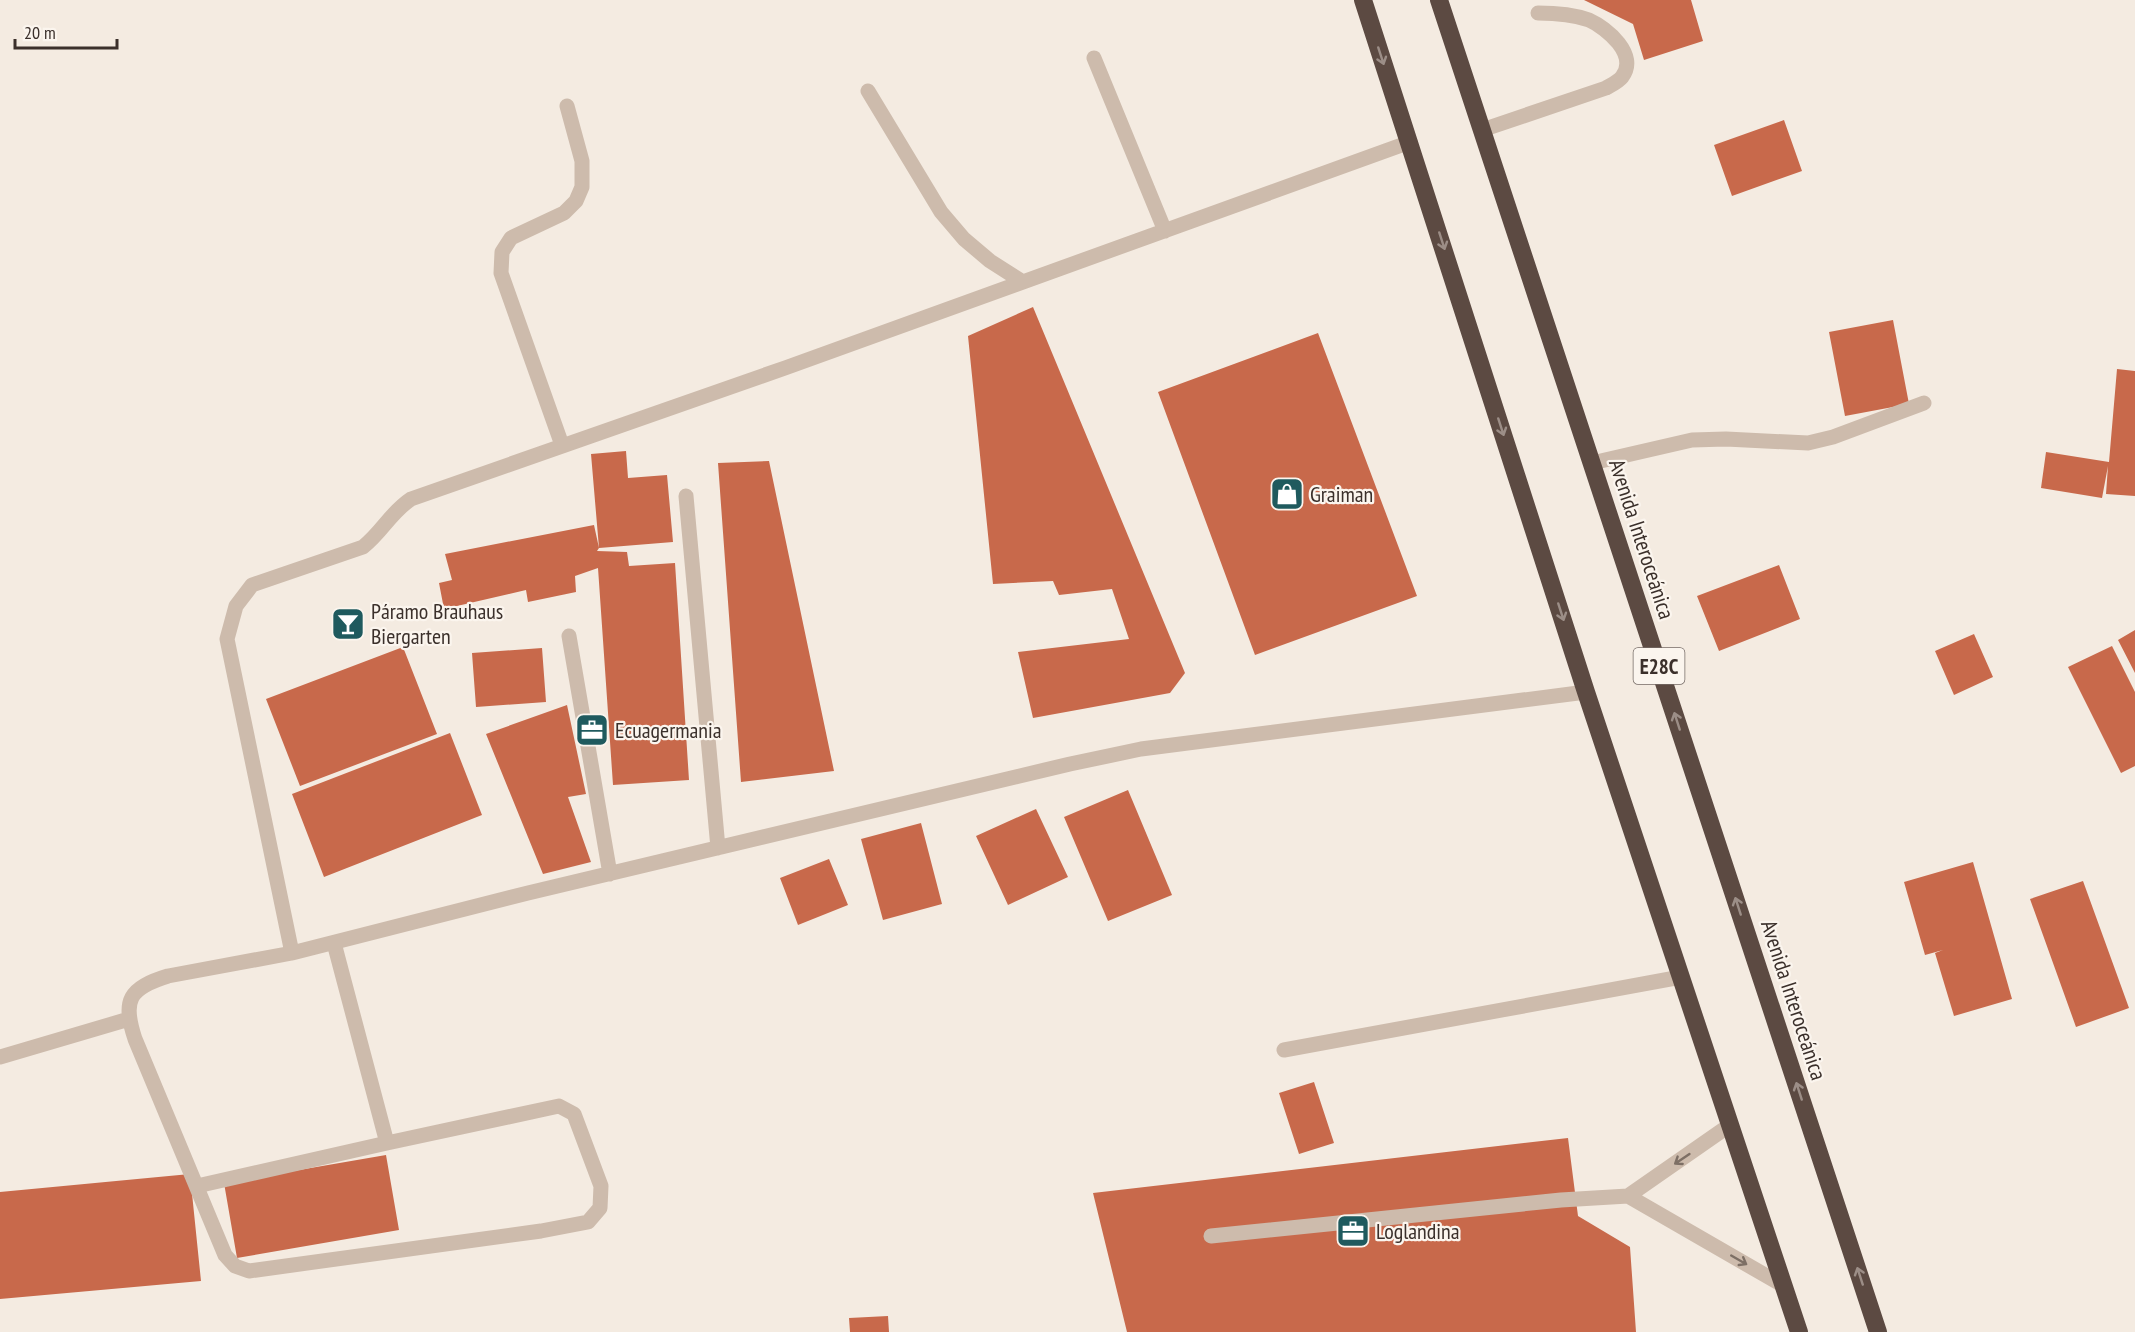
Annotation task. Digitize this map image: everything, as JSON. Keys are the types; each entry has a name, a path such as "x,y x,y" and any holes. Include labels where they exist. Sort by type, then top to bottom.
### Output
{"highway":[{"path":"1363,0 1586,692 1799,1332"},
{"name":"Avenida Interoceánica","path":"1438,0 1878,1332"}],"lane":[{"path":"1482,130 1606,88 1622,78 1627,66 1623,48 1610,32 1590,21 1573,16 1538,13"},
{"path":"1094,58 1165,231"},
{"path":"868,91 941,212 964,239 990,261 1023,282"},
{"path":"562,446 501,273 502,252 511,238 564,213 576,201 582,187 582,161 567,106"},
{"path":"292,953 227,639 236,606 252,585 363,547 378,535 396,509 411,499 1410,142"},
{"path":"1592,463 1692,440 1726,438 1808,443 1833,437 1924,403"},
{"path":"686,496 718,848"},
{"path":"569,636 610,873"},
{"path":"197,1186 559,1106 574,1114 601,1186 600,1208 588,1222 541,1231 249,1271 235,1266 225,1255 129,1019 129,1002 135,991 150,981 292,953 610,873 1141,749 1586,692"},
{"path":"334,943 387,1143"},
{"path":"1284,1050 1681,977"},
{"path":"0,1057 129,1019"},
{"path":"1211,1236 1561,1200 1628,1196 1730,1125"},
{"path":"1628,1196 1784,1286"}],"building":[{"path":"1584,0 1691,0 1703,41 1644,60 1633,24"},
{"path":"1784,120 1802,171 1732,196 1714,145"},
{"path":"1033,307 1185,673 1170,693 1033,718 1018,652 1129,639 1112,589 1059,595 1053,581 993,584 968,336"},
{"path":"1893,320 1909,404 1845,416 1829,332"},
{"name":"Graiman","path":"1318,333 1417,596 1255,655 1158,392"},
{"path":"2117,369 2135,371 2135,496 2106,494 2108,466 2102,498 2041,488 2046,452 2109,462"},
{"path":"626,451 628,478 667,475 673,542 599,548 591,454"},
{"path":"769,461 834,771 741,782 718,463"},
{"path":"594,525 599,548 597,551 627,552 629,566 675,563 689,780 613,785 598,568 575,576 576,592 528,602 526,590 444,609 439,583 452,580 445,554"},
{"path":"1779,565 1800,619 1719,651 1697,596"},
{"path":"2135,630 2135,673 2118,640"},
{"path":"1974,634 1993,677 1954,695 1935,651"},
{"path":"2112,646 2135,692 2135,766 2121,773 2068,667"},
{"path":"403,647 437,734 300,786 266,699"},
{"path":"542,648 546,702 476,707 472,653"},
{"path":"567,705 586,794 568,797 591,862 543,874 486,734"},
{"path":"450,733 482,815 324,877 292,794"},
{"path":"1128,790 1172,895 1108,921 1064,817"},
{"path":"1036,809 1068,877 1008,905 976,836"},
{"path":"921,823 942,904 883,920 861,839"},
{"path":"829,859 848,905 798,925 780,878"},
{"path":"1973,862 2012,999 1954,1016 1935,953 1943,950 1925,955 1904,882"},
{"path":"2083,881 2129,1008 2076,1027 2030,899"},
{"path":"1314,1082 1334,1143 1299,1154 1279,1093"},
{"name":"Loglandina","path":"1568,1138 1578,1216 1630,1247 1636,1332 1127,1332 1093,1193"},
{"path":"386,1155 399,1230 237,1258 224,1183"},
{"path":"190,1174 201,1281 0,1299 0,1192"},
{"path":"888,1316 889,1332 850,1332 849,1318"}],"place":[{"name":"Graiman","path":"1287,494"},
{"name":"Páramo Brauhaus Biergarten","path":"348,624"},
{"name":"Ecuagermania","path":"592,730"},
{"name":"Loglandina","path":"1353,1231"}]}
